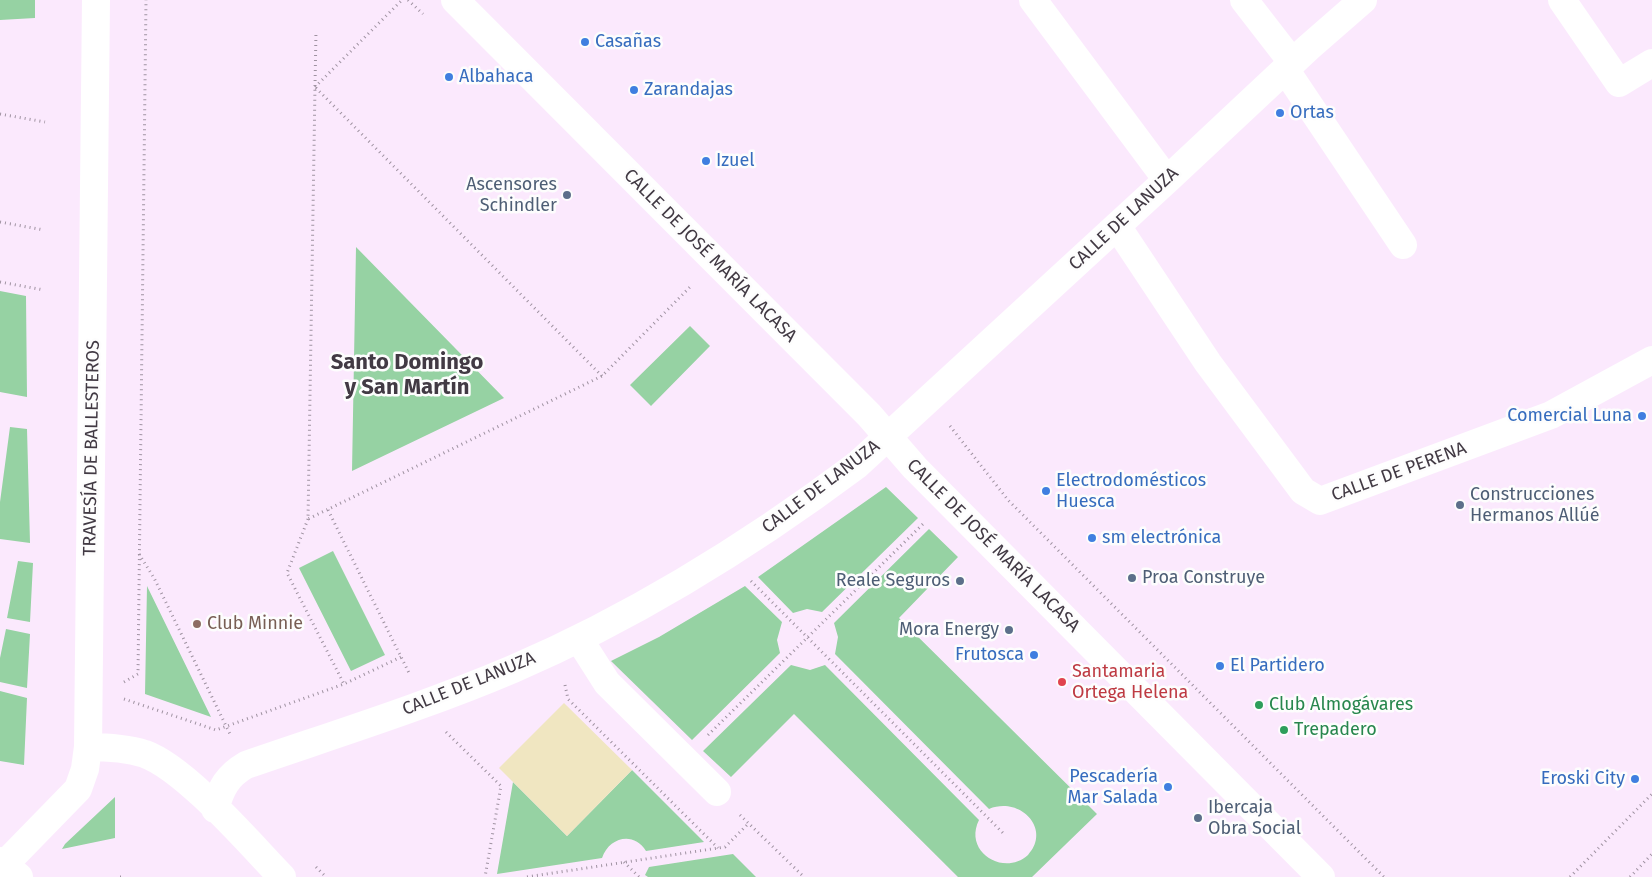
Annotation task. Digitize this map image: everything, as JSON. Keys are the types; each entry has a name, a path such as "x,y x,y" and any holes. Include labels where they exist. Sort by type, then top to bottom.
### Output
{"street":[{"name":"TRAVESÍA DE BALLESTEROS","path":"8,868 78,790 85,769 88,747 96,0"},
{"name":"CALLE DE JOSÉ MARÍA LACASA","path":"455,0 869,415 922,475 1321,877"},
{"path":"1033,0 1167,180"},
{"path":"1244,0 1402,245"},
{"name":"CALLE DE LANUZA","path":"215,809 220,791 231,774 246,765 448,696 578,639 702,571 762,533 857,465 1288,66 1363,0"},
{"path":"1562,0 1619,83 1652,63"},
{"name":"CALLE DE PERENA","path":"1117,226 1214,371 1302,491 1320,501 1551,415 1652,360"},
{"path":"578,639 607,683 717,792"},
{"path":"88,747 117,747 146,754 172,768 282,877"}],"path":[{"path":"116,687 138,674 146,0"},
{"path":"315,87 402,0"},
{"path":"408,0 429,21"},
{"path":"316,31 308,519 287,573 344,684"},
{"path":"315,87 602,376"},
{"path":"0,114 45,122"},
{"path":"0,222 44,230"},
{"path":"687,277 700,290"},
{"path":"0,282 44,290"},
{"path":"308,519 602,376 694,284"},
{"path":"945,420 1008,500 1384,877"},
{"path":"328,510 412,680"},
{"path":"684,759 928,518"},
{"path":"139,554 154,578 233,739"},
{"path":"745,575 1005,835"},
{"path":"116,696 216,730 344,684 401,657"},
{"path":"568,699 718,848"},
{"path":"440,726 501,786 485,877"},
{"path":"717,792 804,877"},
{"path":"1570,877 1652,794"},
{"path":"527,877 725,847 749,823"},
{"path":"1630,877 1652,854"},
{"path":"624,862 639,877"},
{"path":"312,863 326,877"}],"green space":[{"path":"0,0 35,0 35,18 0,20"},
{"path":"356,247 504,398 352,471"},
{"path":"0,291 26,296 27,397 0,392"},
{"path":"690,326 710,346 651,406 630,385"},
{"path":"10,427 27,429 30,543 0,539 0,502"},
{"path":"886,487 918,518 822,612 807,609 793,613 758,577"},
{"path":"929,529 958,557 899,618 1097,814 1032,877 958,877 794,714 731,777 703,751 791,665 810,670 825,665 979,820 976,832 977,842 981,851 988,858 1008,863 1018,861 1028,855 1034,845 1036,835 1029,817 1012,807 1001,806 989,809 835,654 838,637 834,623"},
{"path":"333,551 385,655 351,671 299,568"},
{"path":"18,561 33,563 30,622 7,618"},
{"path":"147,586 211,717 145,694"},
{"path":"745,586 782,622 777,640 780,653 692,740 611,661 659,637"},
{"path":"6,629 30,634 27,688 0,682 0,658"},
{"path":"0,691 27,698 24,765 0,761"},
{"path":"632,770 704,842 646,851 635,841 622,839 610,845 602,858 497,874 513,782 567,836"},
{"path":"115,797 115,838 62,849 65,844"},
{"path":"733,854 756,877 648,877 645,875 649,867"}],"sand":[{"path":"564,703 632,770 567,836 499,768"}],"place":[{"name":"Casañas","path":"585,42"},
{"name":"Albahaca","path":"449,77"},
{"name":"Zarandajas","path":"634,90"},
{"name":"Ortas","path":"1280,113"},
{"name":"Izuel","path":"706,161"},
{"name":"Ascensores Schindler","path":"567,195"},
{"name":"Comercial Luna","path":"1642,416"},
{"name":"Electrodomésticos Huesca","path":"1046,491"},
{"name":"Construcciones Hermanos Allúé","path":"1460,505"},
{"name":"sm electrónica","path":"1092,538"},
{"name":"Proa Construye","path":"1132,578"},
{"name":"Reale Seguros","path":"960,581"},
{"name":"Club Minnie","path":"197,624"},
{"name":"Mora Energy","path":"1009,630"},
{"name":"Frutosca","path":"1034,655"},
{"name":"El Partidero","path":"1220,666"},
{"name":"Santamaria Ortega Helena","path":"1062,682"},
{"name":"Club Almogávares","path":"1259,705"},
{"name":"Trepadero","path":"1284,730"},
{"name":"Eroski City","path":"1635,779"},
{"name":"Pescadería Mar Salada","path":"1168,787"},
{"name":"Ibercaja Obra Social","path":"1198,818"}],"district":[{"name":"Santo Domingo y San Martín","path":"407,376"}]}
